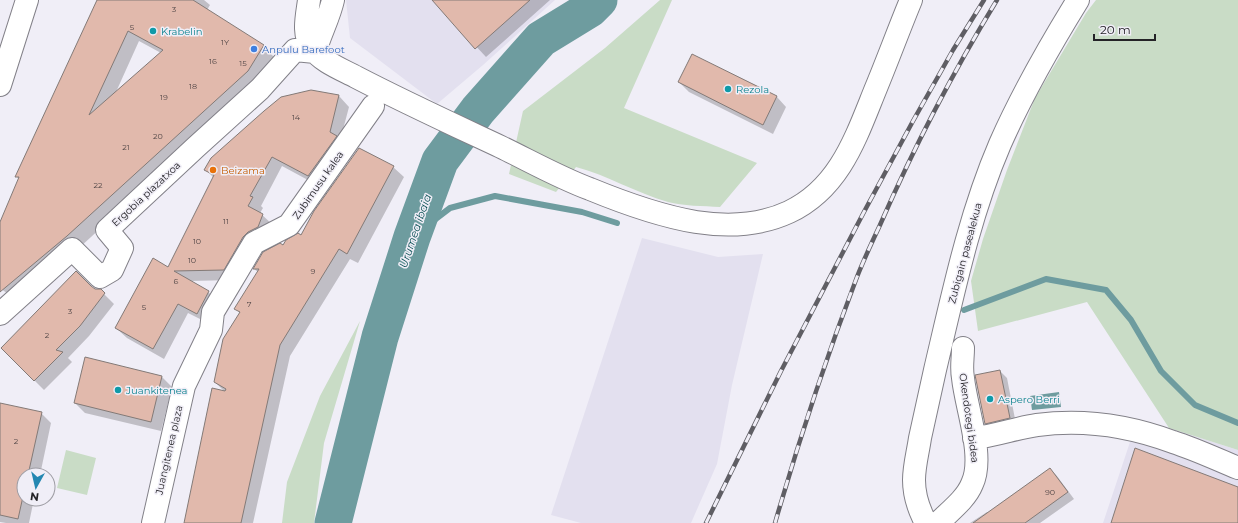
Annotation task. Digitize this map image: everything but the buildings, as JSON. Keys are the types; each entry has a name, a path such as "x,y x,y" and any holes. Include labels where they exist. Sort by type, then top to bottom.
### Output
{"street":[{"path":"0,85 27,0"},
{"path":"21,21 33,0"},
{"path":"309,0 306,32 308,42 315,52 324,60 389,100 588,189 645,210 694,222 725,225 748,225 776,218 814,198 837,173 857,134 910,3"},
{"path":"315,52 318,40 327,22 332,0"},
{"name":"Zubigain pasealekua","path":"926,523 921,514 915,496 914,480 916,462 928,401 968,236 986,180 1000,144 1023,94 1078,0"},
{"name":"Ergobia plazatxoa","path":"0,314 72,249 100,277 112,270 122,248 107,230 260,89 295,50 315,52"},
{"path":"363,145 389,100"},
{"name":"Zubimusu kalea","path":"213,312 254,243 290,225 389,100"},
{"name":"Juangitenea plaza","path":"153,523 184,386 211,330 213,312"},
{"name":"Okendotegi bidea","path":"938,523 967,493 976,473 977,462 974,438 962,377 963,348"},
{"path":"974,438 1037,425 1072,423 1097,424 1123,428 1172,441 1238,468"}],"shaded area":[{"path":"346,0 555,0 437,104 350,38"},
{"path":"642,238 718,257 763,254 732,385 717,464 691,523 581,523 551,515"},
{"path":"1169,428 1238,450 1238,523 1103,523 1130,442"}],"green space":[{"path":"660,0 672,0 624,108 757,163 720,207 686,205 668,202 644,194 588,170 576,167 556,192 509,174 523,111 605,48"},
{"path":"1096,0 1238,0 1238,450 1169,428 1087,302 978,331 971,281 983,239 1007,170 1035,98 1086,13"},
{"path":"360,321 324,443 314,523 282,523 287,482 320,396"},
{"path":"66,450 96,458 87,495 57,488"}],"water":[{"path":"1059,392 1061,407 1032,410 1030,396"}],"waterway":[{"name":"Urumea ibaia","path":"333,523 380,337 412,237 440,161 478,110 541,39 590,9 599,0"},
{"path":"412,237 450,208 495,196 582,212 617,223"},
{"path":"964,310 1046,279 1106,290 1131,320 1161,371 1195,405 1238,423"}],"railway":[{"path":"706,523 781,371 865,210 953,50 984,0"},
{"path":"775,523 813,399 862,264 906,167 935,110 997,0"}],"place":[{"name":"Krabelin","path":"153,31"},
{"name":"Anpulu Barefoot","path":"254,49"},
{"name":"Rezola","path":"728,89"},
{"name":"Beizama","path":"213,170"},
{"name":"Juankitenea","path":"118,390"},
{"name":"Aspero Berri","path":"990,399"}]}
